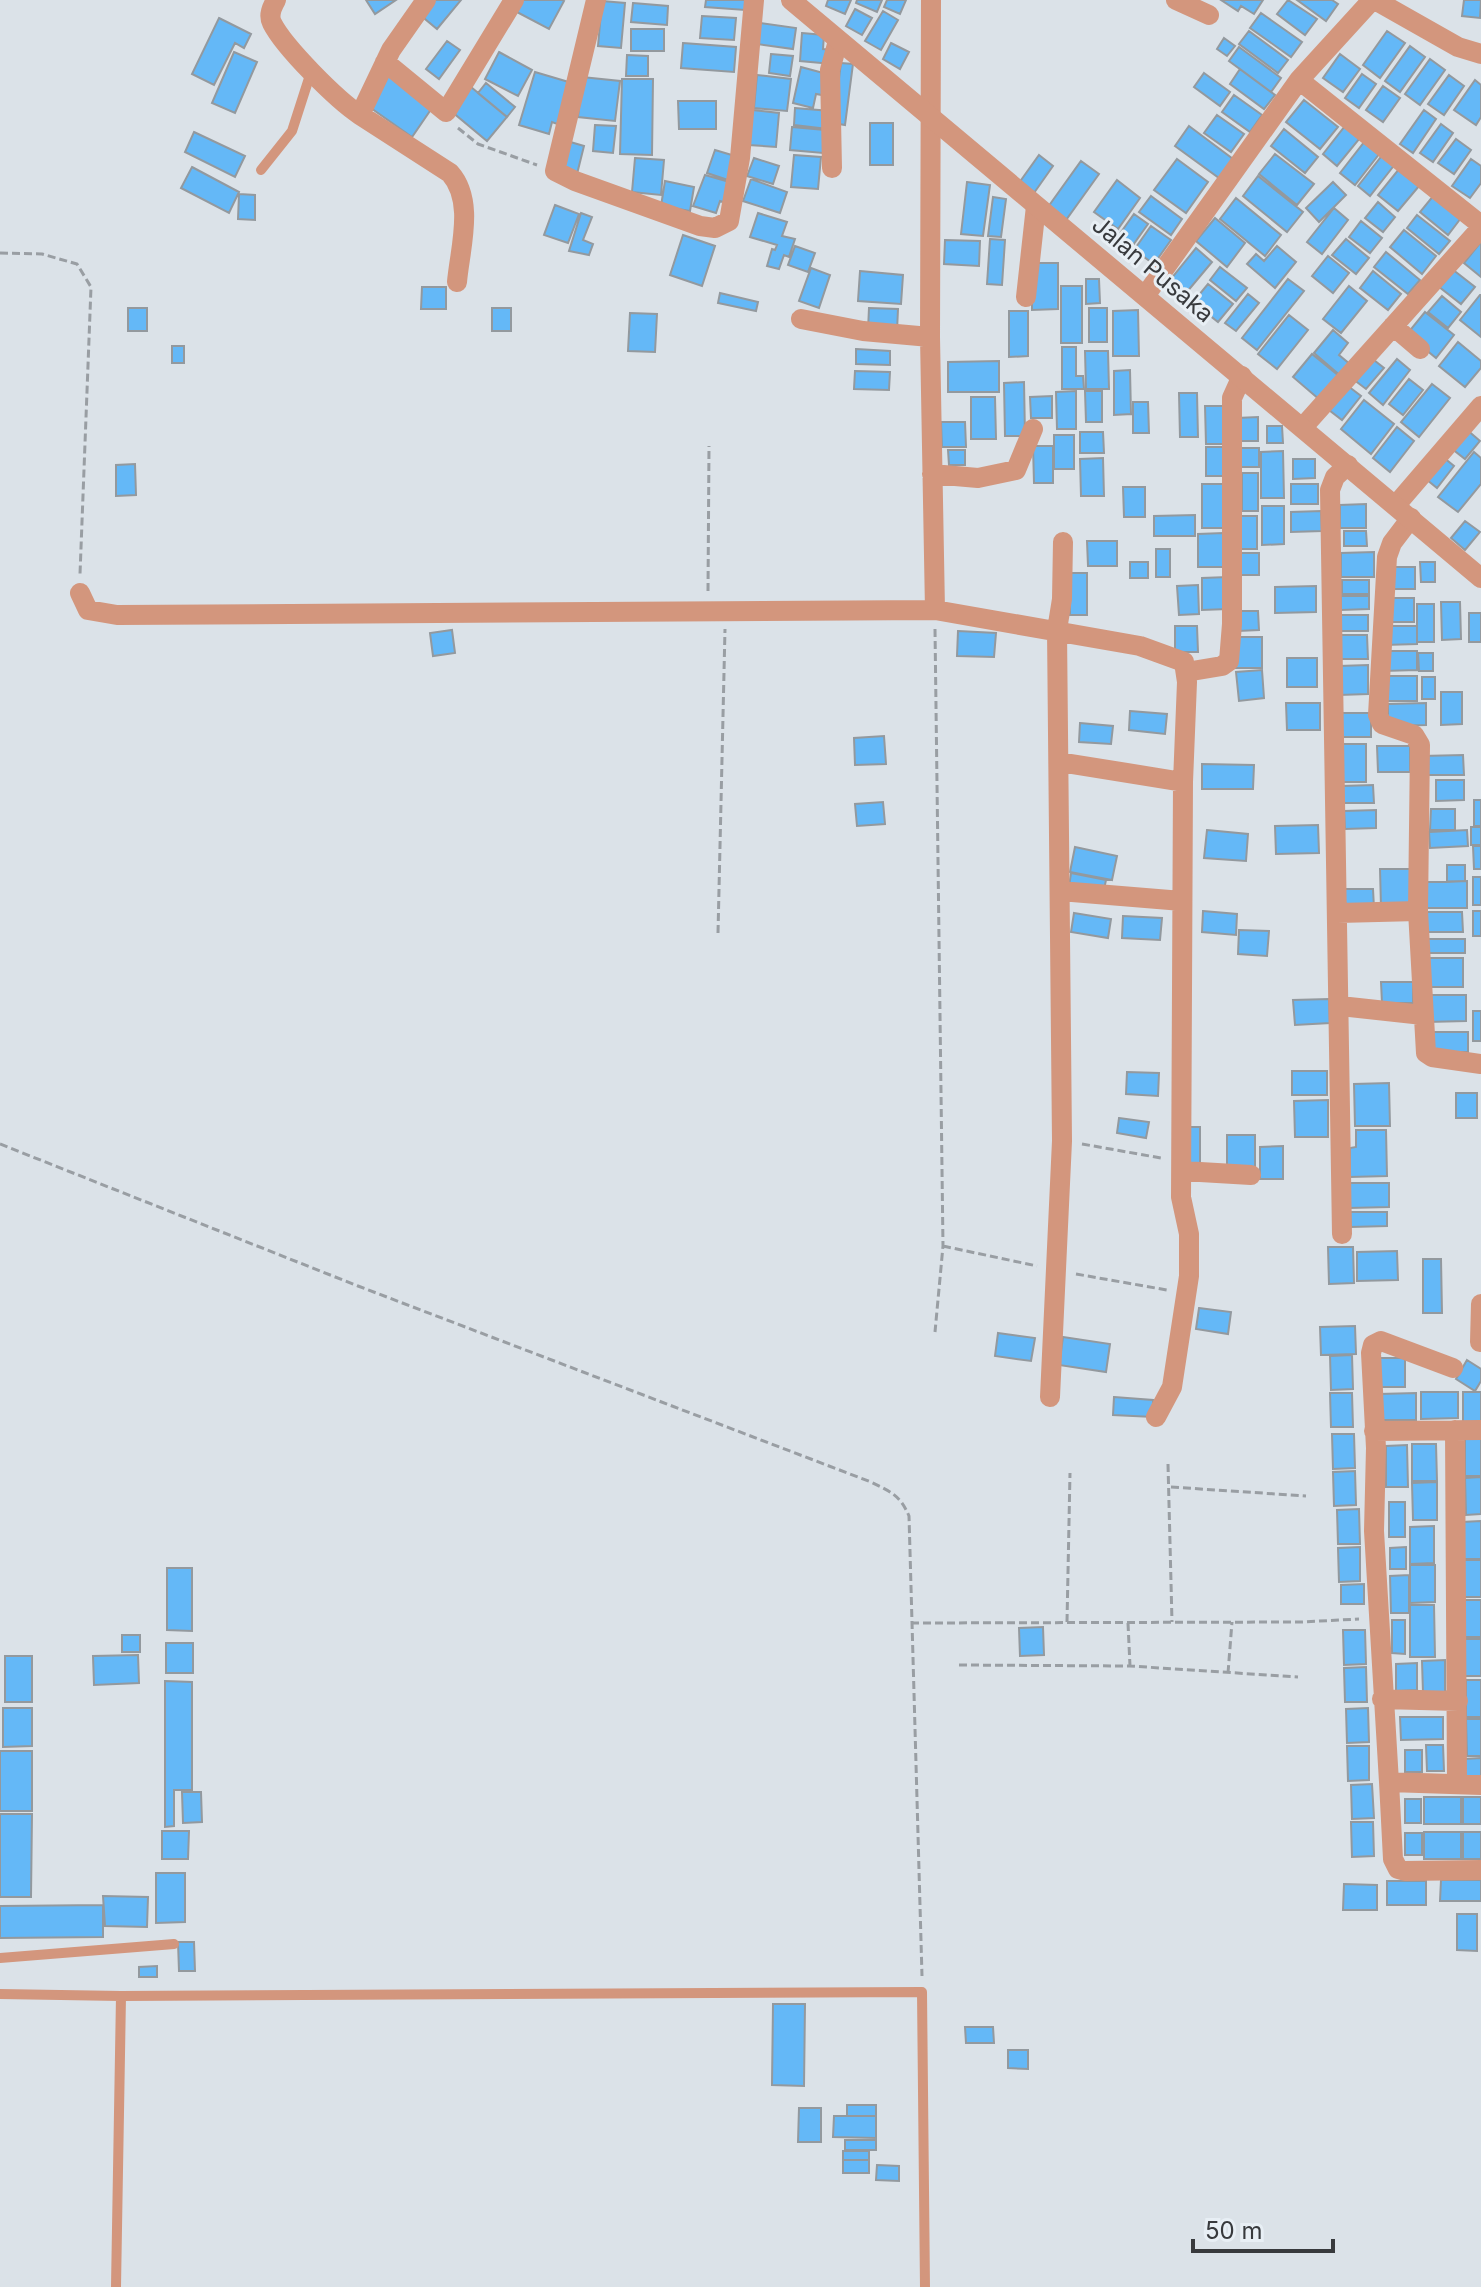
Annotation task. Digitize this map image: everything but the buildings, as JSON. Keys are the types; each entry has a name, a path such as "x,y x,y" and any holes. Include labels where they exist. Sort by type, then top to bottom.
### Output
{"street":[{"path":"276,0 270,9 270,22 311,72 360,115 450,173 458,182 465,211 457,282"},
{"path":"360,115 391,50 426,0"},
{"path":"385,62 446,112 514,0"},
{"path":"596,0 555,171 700,226 715,228 729,221 740,158 754,0"},
{"name":"Jalan Pusaka","path":"791,0 1481,578"},
{"path":"931,0 930,337 935,610"},
{"path":"1176,0 1209,15"},
{"path":"1145,296 1299,80 1373,0 1458,47 1481,54"},
{"path":"832,168 830,70 838,41"},
{"path":"1299,80 1481,226 1303,427"},
{"path":"1026,297 1036,206"},
{"path":"801,319 863,331 930,337"},
{"path":"1393,326 1420,349"},
{"path":"1186,672 1222,666 1229,661 1232,624 1232,398 1242,376"},
{"path":"1481,406 1404,511 1387,557 1378,715 1382,724 1414,735 1420,745 1418,911 1428,1056 1481,1064"},
{"path":"932,474 978,478 1016,470 1033,429"},
{"path":"1342,1234 1330,490 1335,477 1348,465"},
{"path":"1050,1397 1062,1141 1057,630 1062,599 1063,542"},
{"path":"80,593 88,610 117,615 935,610 1140,646 1184,662 1181,1197 1189,1234 1189,1276 1172,1387 1156,1417"},
{"path":"1059,762 1183,782"},
{"path":"1060,891 1182,901"},
{"path":"1338,913 1418,911"},
{"path":"1340,1006 1423,1015"},
{"path":"1183,1167 1251,1175"},
{"path":"1480,1342 1481,1304"},
{"path":"1453,1368 1387,1342 1373,1345 1370,1364 1374,1531 1382,1699 1393,1859 1398,1869 1481,1870"},
{"path":"1455,1430 1457,1784"},
{"path":"1374,1431 1481,1430"},
{"path":"1382,1699 1458,1701"},
{"path":"1389,1782 1481,1785"}],"lane":[{"path":"261,170 292,131 311,72"},
{"path":"0,1958 174,1944"},
{"path":"0,1994 922,1992 925,2287"},
{"path":"116,2287 121,1996"}],"path":[{"path":"446,112 461,132 478,144 555,171"},
{"path":"0,253 42,254 77,264 91,287 80,593"},
{"path":"709,446 716,611 718,933"},
{"path":"935,610 943,1246 935,1332"},
{"path":"1062,1141 1183,1167"},
{"path":"0,1144 883,1488 903,1502 909,1516 922,1992"},
{"path":"1168,1464 1172,1622"},
{"path":"1067,1623 1070,1473"},
{"path":"1169,1487 1306,1496"},
{"path":"911,1623 1232,1622 1378,1618"},
{"path":"1228,1673 1232,1622"},
{"path":"1128,1623 1130,1666"},
{"path":"959,1665 1130,1666 1298,1677"}]}
